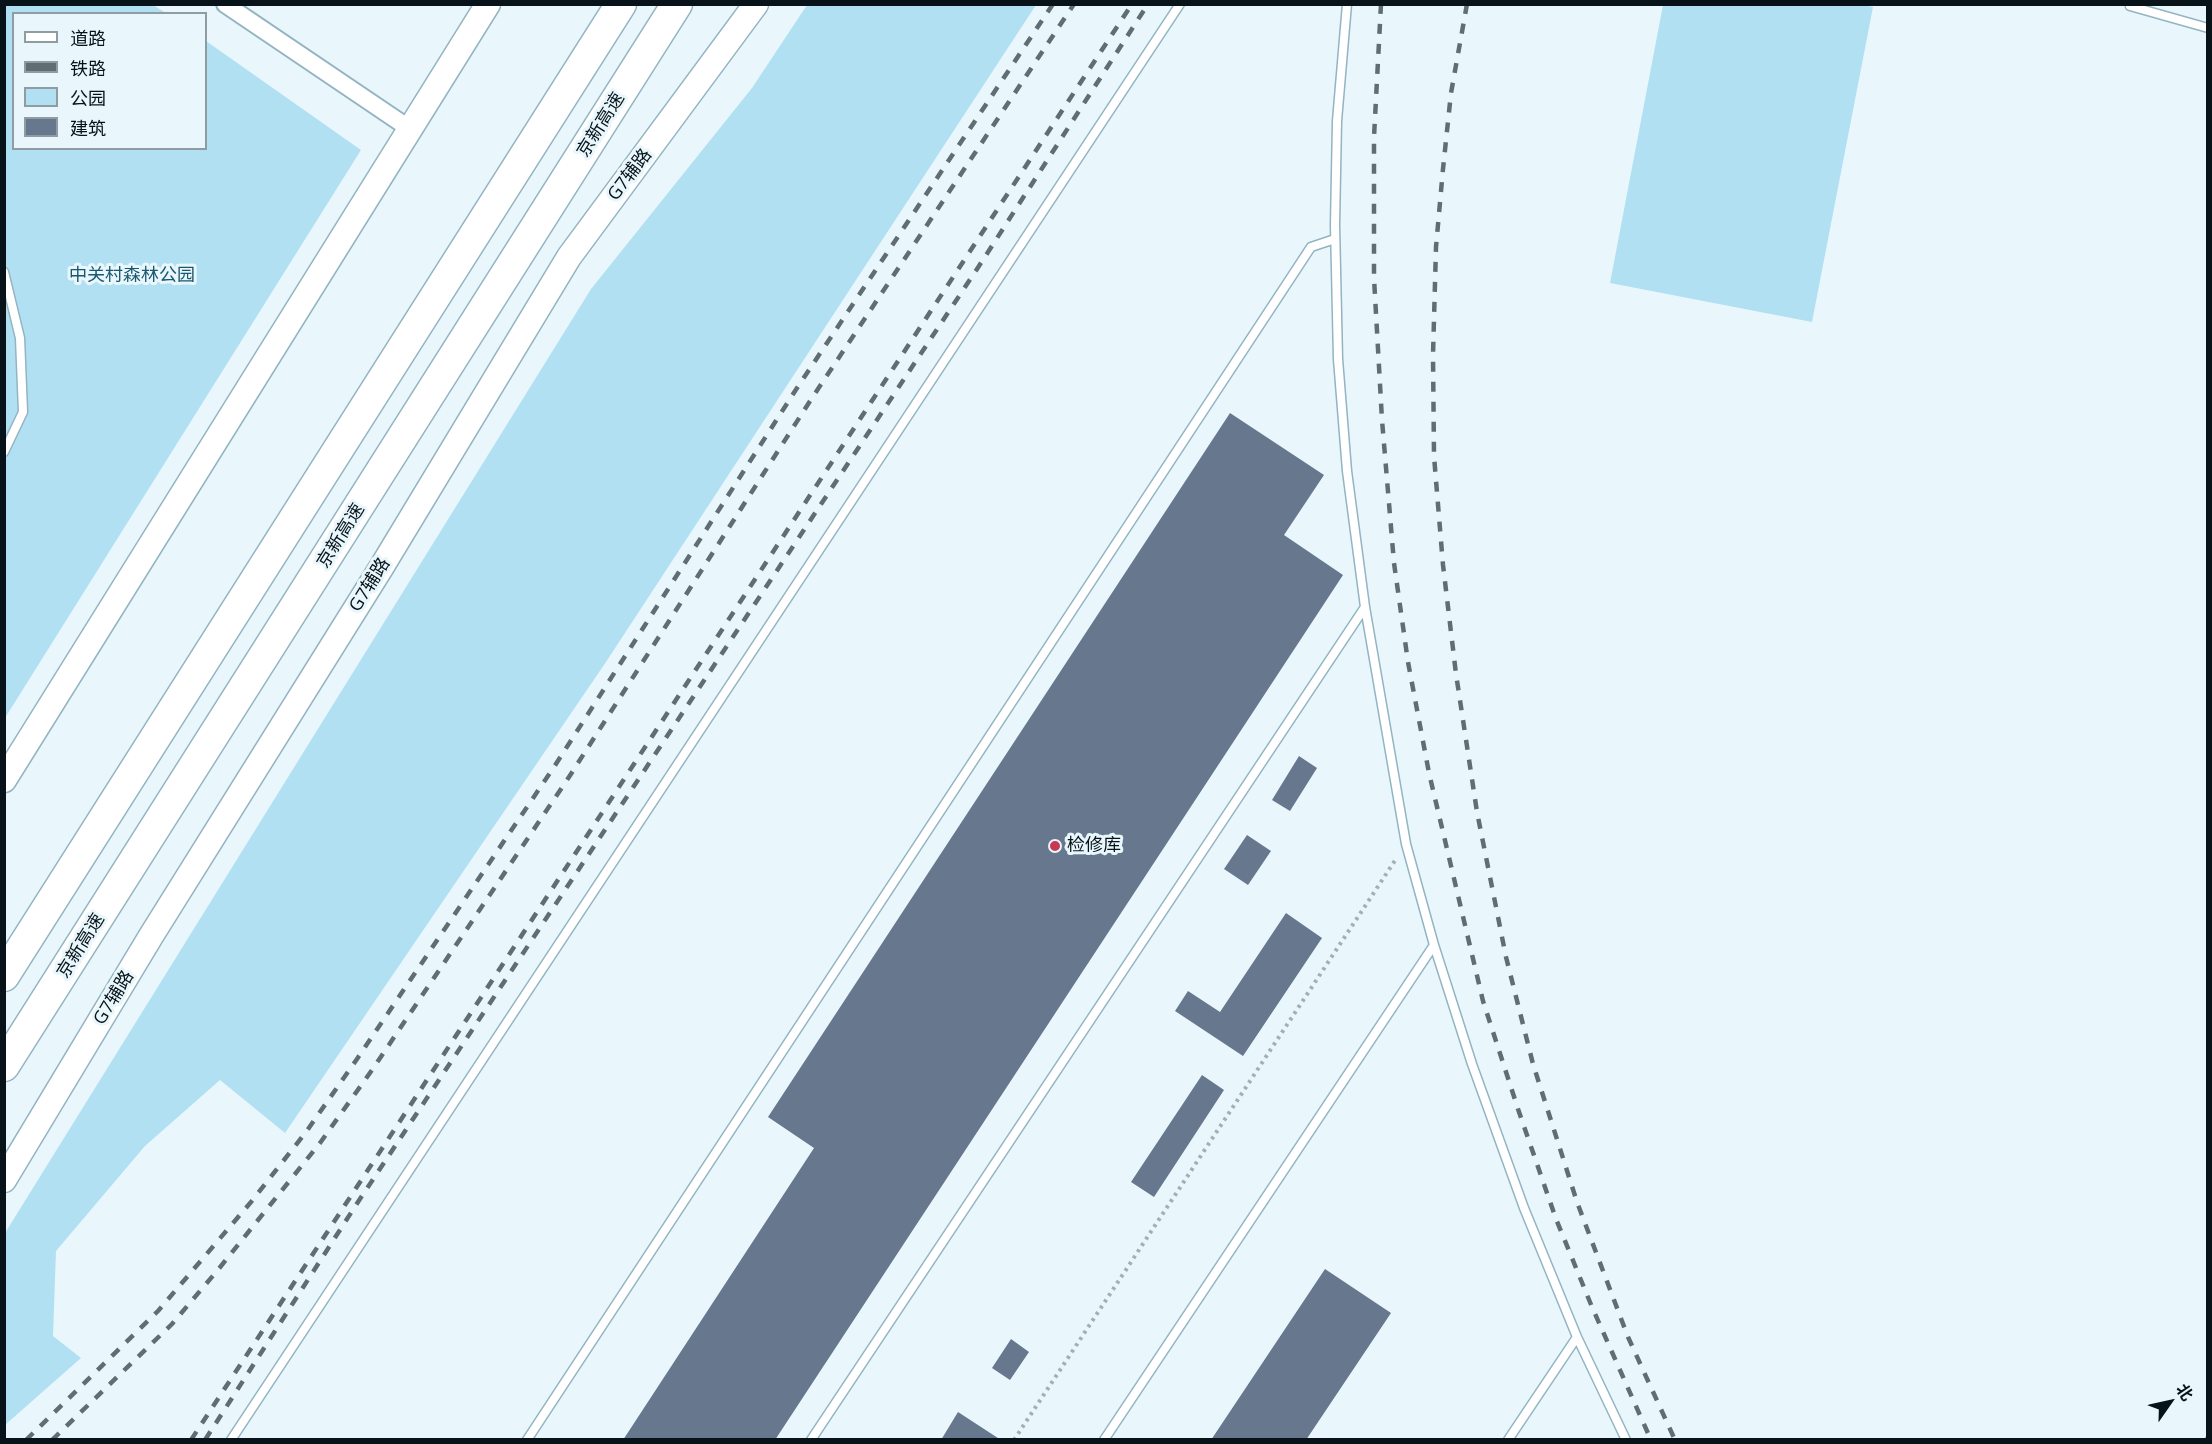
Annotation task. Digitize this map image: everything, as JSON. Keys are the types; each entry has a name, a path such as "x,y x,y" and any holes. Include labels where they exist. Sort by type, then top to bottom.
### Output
{"highway":[{"path":"4,976 621,4"},
{"name":"京新高速","path":"4,1066 676,6"}],"street":[{"path":"225,4 410,129"},
{"path":"4,780 488,4"},
{"name":"G7辅路","path":"4,1180 151,936 381,568 569,257 756,4"}],"lane":[{"path":"231,1440 1180,4"},
{"path":"1347,4 1337,121 1335,239 1338,359 1347,471 1365,607 1406,844 1434,945 1472,1064 1524,1208 1577,1337 1626,1440"},
{"path":"2130,6 2208,28"},
{"path":"527,1440 1311,247 1335,239"},
{"path":"4,272 20,338 23,412 4,452"},
{"path":"811,1440 1365,607"},
{"path":"1104,1440 1434,945"},
{"path":"1508,1440 1577,1337"}],"path":[{"path":"1014,1440 1406,844"}],"green space":[{"path":"1858,4 1873,7 1812,322 1610,283 1663,5"},
{"name":"中关村森林公园","path":"5,5 153,5 164,12 12,12 12,150 207,150 207,42 361,150 5,718"},
{"path":"807,5 1036,5 606,662 285,1133 220,1080 145,1146 56,1251 53,1336 81,1358 5,1425 5,1233 591,289 752,88"}],"building":[{"name":"检修库","path":"1230,413 1324,475 1284,535 1343,575 775,1440 623,1440 814,1148 768,1117"},
{"path":"1299,756 1317,768 1290,811 1272,800"},
{"path":"1247,835 1271,851 1248,885 1224,869"},
{"path":"1286,913 1322,938 1243,1056 1175,1011 1188,991 1220,1012"},
{"path":"1202,1075 1224,1090 1154,1197 1131,1182"},
{"path":"1325,1269 1391,1313 1306,1440 1211,1440"},
{"path":"1011,1339 1029,1352 1010,1380 992,1368"},
{"path":"958,1412 1001,1440 941,1440"}],"railway":[{"path":"26,1440 158,1311 251,1202 306,1132 554,767 797,388 1053,4"},
{"path":"52,1440 172,1324 320,1143 372,1070 569,777 812,398 1074,4"},
{"path":"191,1440 1132,4"},
{"path":"205,1440 356,1205 979,266 1148,4"},
{"path":"1381,4 1374,137 1374,278 1382,420 1394,563 1408,662 1429,773 1483,1001 1556,1219 1651,1440"},
{"path":"1467,4 1451,93 1443,169 1436,247 1433,355 1434,456 1443,565 1456,674 1477,812 1506,957 1533,1064 1577,1202 1628,1337 1675,1440"}],"place":[{"name":"检修库","path":"1055,846"}]}
